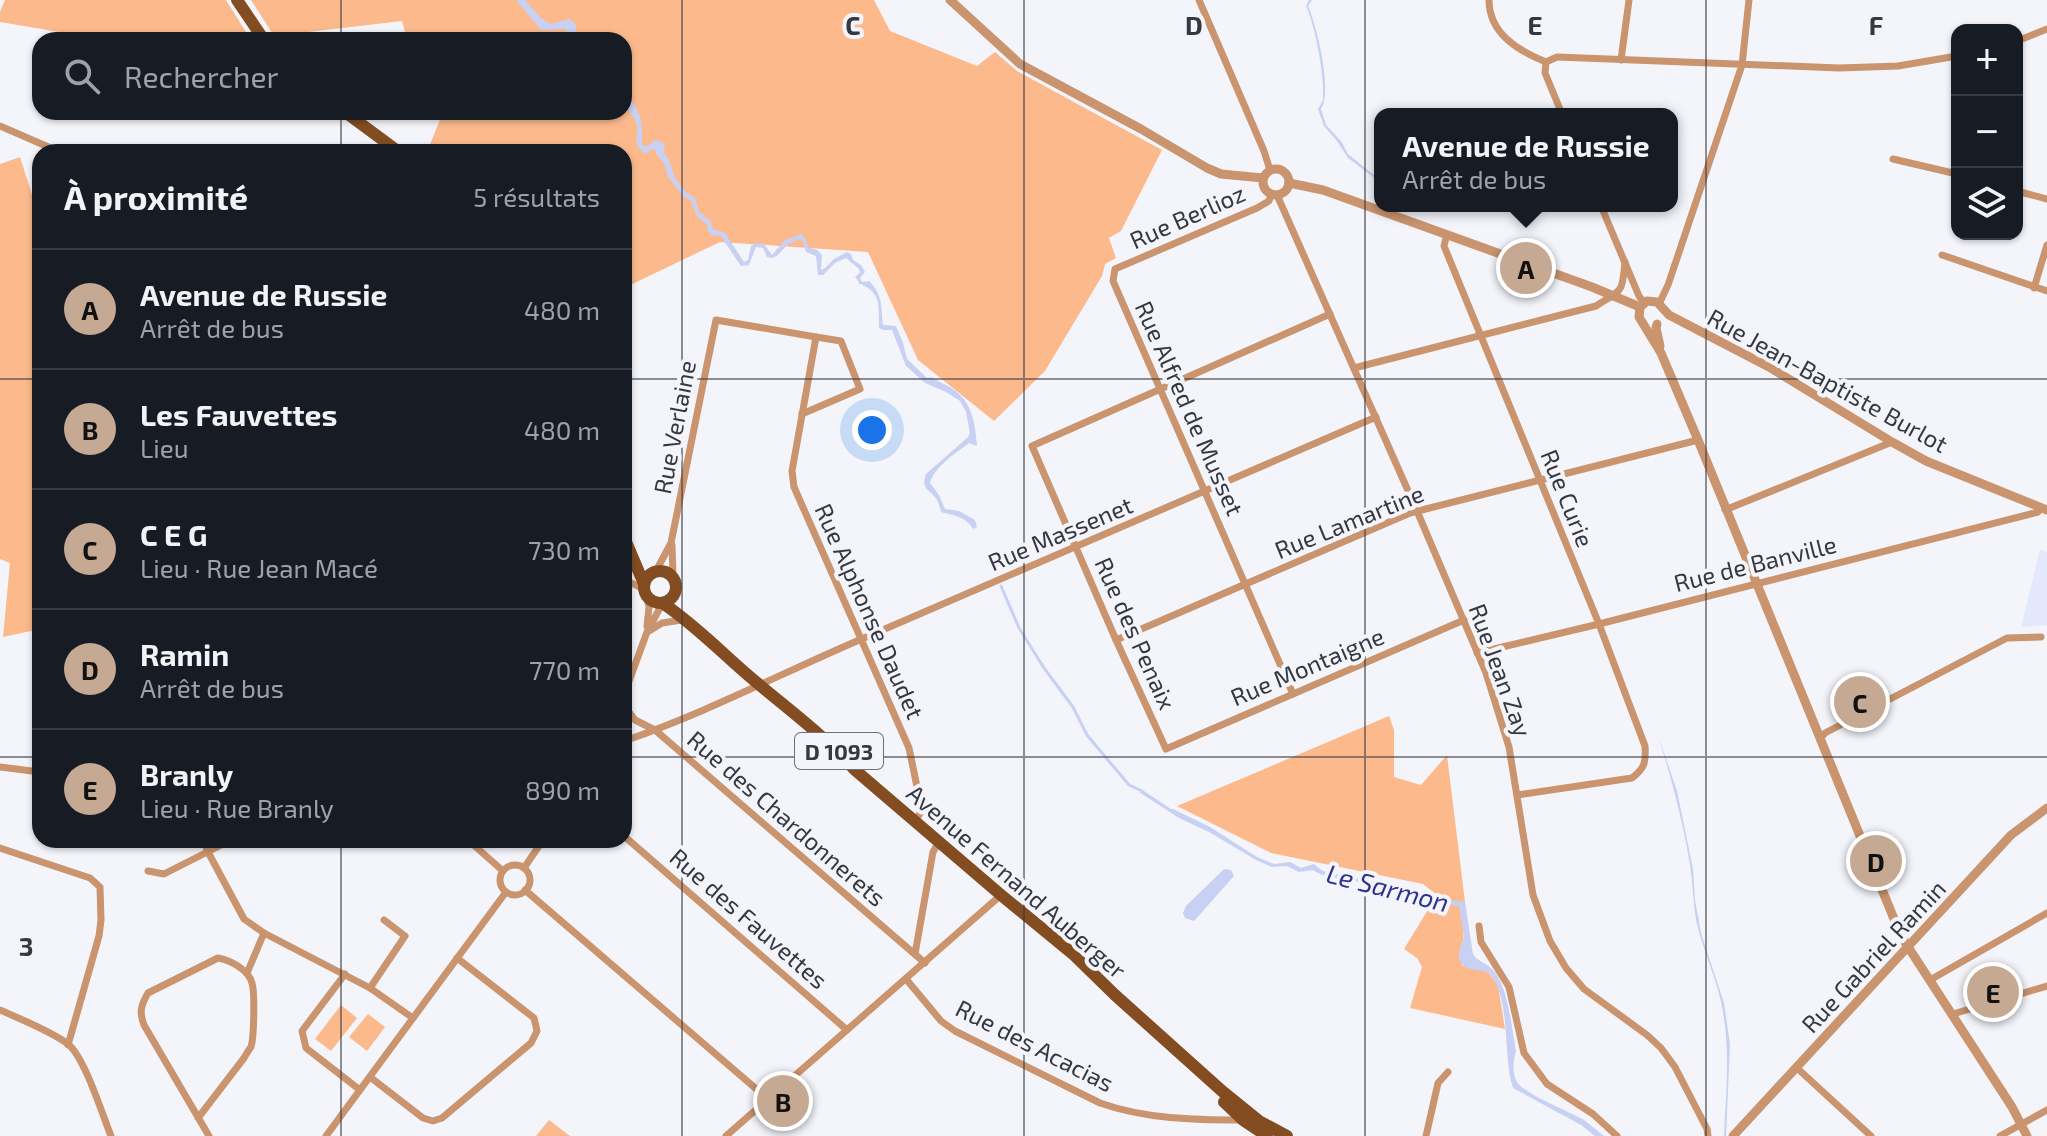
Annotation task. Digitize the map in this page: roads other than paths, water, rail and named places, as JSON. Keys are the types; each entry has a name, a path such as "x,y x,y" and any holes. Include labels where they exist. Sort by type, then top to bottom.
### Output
{"main road":[{"path":"237,0 259,32"},
{"path":"356,120 390,144"},
{"path":"633,555 647,583 652,603 663,604 674,594 676,582 673,576 662,570 647,583"},
{"name":"Avenue Fernand Auberger","path":"674,594 689,621"},
{"name":"Avenue Fernand Auberger","path":"663,604 689,621 836,748 855,770 1092,971 1115,995 1259,1121 1287,1136"},
{"name":"Avenue Fernand Auberger","path":"1173,1047 1225,1103 1267,1136"}],"street":[{"path":"950,0 1020,64 1221,174 1267,174 1277,169 1285,172 1289,183 1284,193 1274,195 1265,190 1267,174 1264,151 1199,0"},
{"path":"1489,0 1496,25 1505,39 1546,62 1557,57 1839,68 1898,66 1951,57"},
{"path":"1621,60 1629,0"},
{"path":"1661,353 1656,328 1663,316 1661,307 1742,65 1749,0"},
{"path":"2023,39 2047,29"},
{"path":"1546,62 1545,73 1560,108"},
{"path":"0,126 42,144"},
{"path":"1893,159 1951,173"},
{"path":"1289,183 1323,190 1374,208"},
{"path":"2023,193 2047,199"},
{"name":"Rue Berlioz","path":"1115,269 1257,208 1274,195"},
{"name":"Rue Jean Zay","path":"1274,195 1283,205 1376,417 1464,620 1497,705 1517,795 1533,895 1550,941 1566,968 1584,989 1661,1048 1675,1067 1708,1132 1715,1136"},
{"path":"1385,212 1642,305 1650,301 1661,307"},
{"path":"1604,212 1639,296 1642,305 1639,317 1661,353 1698,440 1901,936 1953,1014 2027,1136"},
{"name":"Rue Curie","path":"1447,234 1444,246 1599,624 1645,746 1646,758 1641,771 1632,778 1517,795"},
{"path":"2034,288 2047,245"},
{"path":"1942,255 2047,291"},
{"path":"1354,368 1596,306 1620,292 1625,262"},
{"name":"Rue Alfred de Musset","path":"1115,269 1113,281 1293,694"},
{"name":"Rue Jean-Baptiste Burlot","path":"1661,307 1679,321 1769,367 1926,461 2044,509"},
{"path":"1160,388 1330,314"},
{"name":"Rue Verlaine","path":"673,576 671,543 716,320 816,337"},
{"name":"Rue Jean-Baptiste Burlot","path":"1659,323 1679,321"},
{"path":"1645,324 1651,326 1659,323"},
{"path":"802,414 860,389 841,341 816,337"},
{"name":"Rue Alphonse Daudet","path":"816,337 792,471 794,487 909,748 921,806 915,821"},
{"name":"Rue des Penaix","path":"1160,388 1032,446 1166,749"},
{"name":"Rue Massenet","path":"632,738 1376,417"},
{"name":"Rue Lamartine","path":"1116,640 1417,511 1698,440"},
{"path":"1725,510 1892,442"},
{"name":"Rue de Banville","path":"1477,653 2044,509"},
{"name":"Rue Verlaine","path":"647,583 671,543"},
{"path":"632,579 647,583"},
{"path":"632,579 647,583"},
{"path":"647,583 647,632"},
{"path":"632,673 647,632 663,604"},
{"name":"Rue Montaigne","path":"1166,749 1464,620"},
{"path":"647,632 662,623 689,621"},
{"path":"1820,739 1825,733 2007,638 2041,637"},
{"name":"Rue des Chardonnerets","path":"632,716 655,730 925,963"},
{"path":"0,767 32,771"},
{"name":"Rue Gabriel Ramin","path":"1733,1136 2011,835 2047,808"},
{"path":"915,954 933,852 939,842"},
{"name":"Rue des Fauvettes","path":"632,843 847,1030"},
{"path":"0,848 90,878 100,887 99,936 68,1045"},
{"path":"206,848 244,919 264,933 370,988 413,1018"},
{"path":"148,871 164,874 216,848"},
{"path":"477,848 503,871"},
{"path":"524,868 538,848"},
{"path":"515,865 524,868 529,876 528,886 514,895 506,892 500,884 503,871 515,865"},
{"path":"525,890 769,1100"},
{"path":"326,1136 506,892"},
{"path":"726,1136 1001,895"},
{"path":"1930,980 2047,913"},
{"path":"370,988 405,936 384,920"},
{"path":"1479,926 1481,942 1509,987 1524,1053 1547,1084 1593,1114 1617,1136"},
{"path":"247,973 264,933"},
{"path":"198,1118 250,1047 253,1036 252,983 247,973 227,959 218,958 148,993 140,1015 144,1025 198,1118 209,1136"},
{"path":"370,1077 423,1118 433,1121 442,1118 531,1043 537,1025 534,1018 457,958"},
{"path":"345,974 302,1031 306,1048 360,1090"},
{"name":"Rue des Acacias","path":"906,979 941,1021 955,1031 1100,1103 1141,1114 1259,1121"},
{"path":"1953,1014 2047,986"},
{"path":"0,1010 68,1045 83,1065 111,1136"},
{"path":"1797,1068 1871,1136"},
{"path":"1426,1136 1438,1083 1448,1072"},
{"path":"1215,1120 1225,1103"},
{"path":"2000,1136 2047,1110"}],"water":[{"path":"516,0 525,0 550,24 570,19 576,25 576,32 541,30"},
{"path":"1312,0 1308,6 1316,28 1325,75 1324,101 1321,109 1326,125 1348,154 1374,178 1348,158 1324,126 1318,109 1323,99 1322,77 1316,38 1306,6"},
{"path":"632,102 640,118 642,145 647,146 656,140 662,142 675,178 695,198 699,212 710,220 713,229 725,233 744,262 748,260 751,246 755,243 764,244 772,255 785,240 801,234 808,247 822,255 821,270 847,252 861,265 865,272 860,278 862,282 869,281 879,296 883,325 896,326 907,359 927,378 932,377 950,387 968,405 977,446 969,443 952,456 936,471 930,483 945,509 959,511 975,520 977,527 973,529 963,519 941,512 935,496 924,484 926,474 968,437 966,412 960,401 925,383 906,366 892,330 879,328 878,301 872,291 858,283 855,277 860,273 859,269 846,258 835,263 823,275 818,275 816,256 806,252 799,239 773,258 767,257 763,248 756,247 749,265 741,266 720,235 712,236 707,224 697,217 691,201 668,177 656,150 645,154 638,147 637,124"},
{"path":"1658,735 1677,791 1693,869 1701,933 1724,1003 1730,1044 1726,1136 1727,1052 1724,1019 1696,920 1684,832"},
{"path":"1141,789 1171,809 1210,827 1257,857 1274,864 1290,862 1301,868 1314,864 1330,874 1348,871 1356,878 1431,897 1465,902 1473,954 1493,970 1506,997 1516,1051 1514,1075 1517,1082 1538,1097 1584,1120 1604,1136 1595,1136 1581,1125 1513,1088 1504,1011 1496,983 1488,972 1466,968 1459,960 1464,936 1459,906 1367,885 1348,876 1335,878 1313,870 1299,872 1287,866 1272,867 1179,818 1139,792"},
{"path":"1224,869 1231,870 1234,876 1194,921 1185,918 1183,913 1186,906"}],"waterway":[{"name":"Le Sarmon","path":"1001,586 1019,628 1073,707 1087,735 1129,785 1142,791"}],"place":[{"name":"Avenue de Russie","path":"1526,268"},
{"name":"C E G","path":"1860,702"},
{"name":"Ramin","path":"1876,861"},
{"name":"Branly","path":"1993,992"},
{"name":"Les Fauvettes","path":"783,1101"}]}
